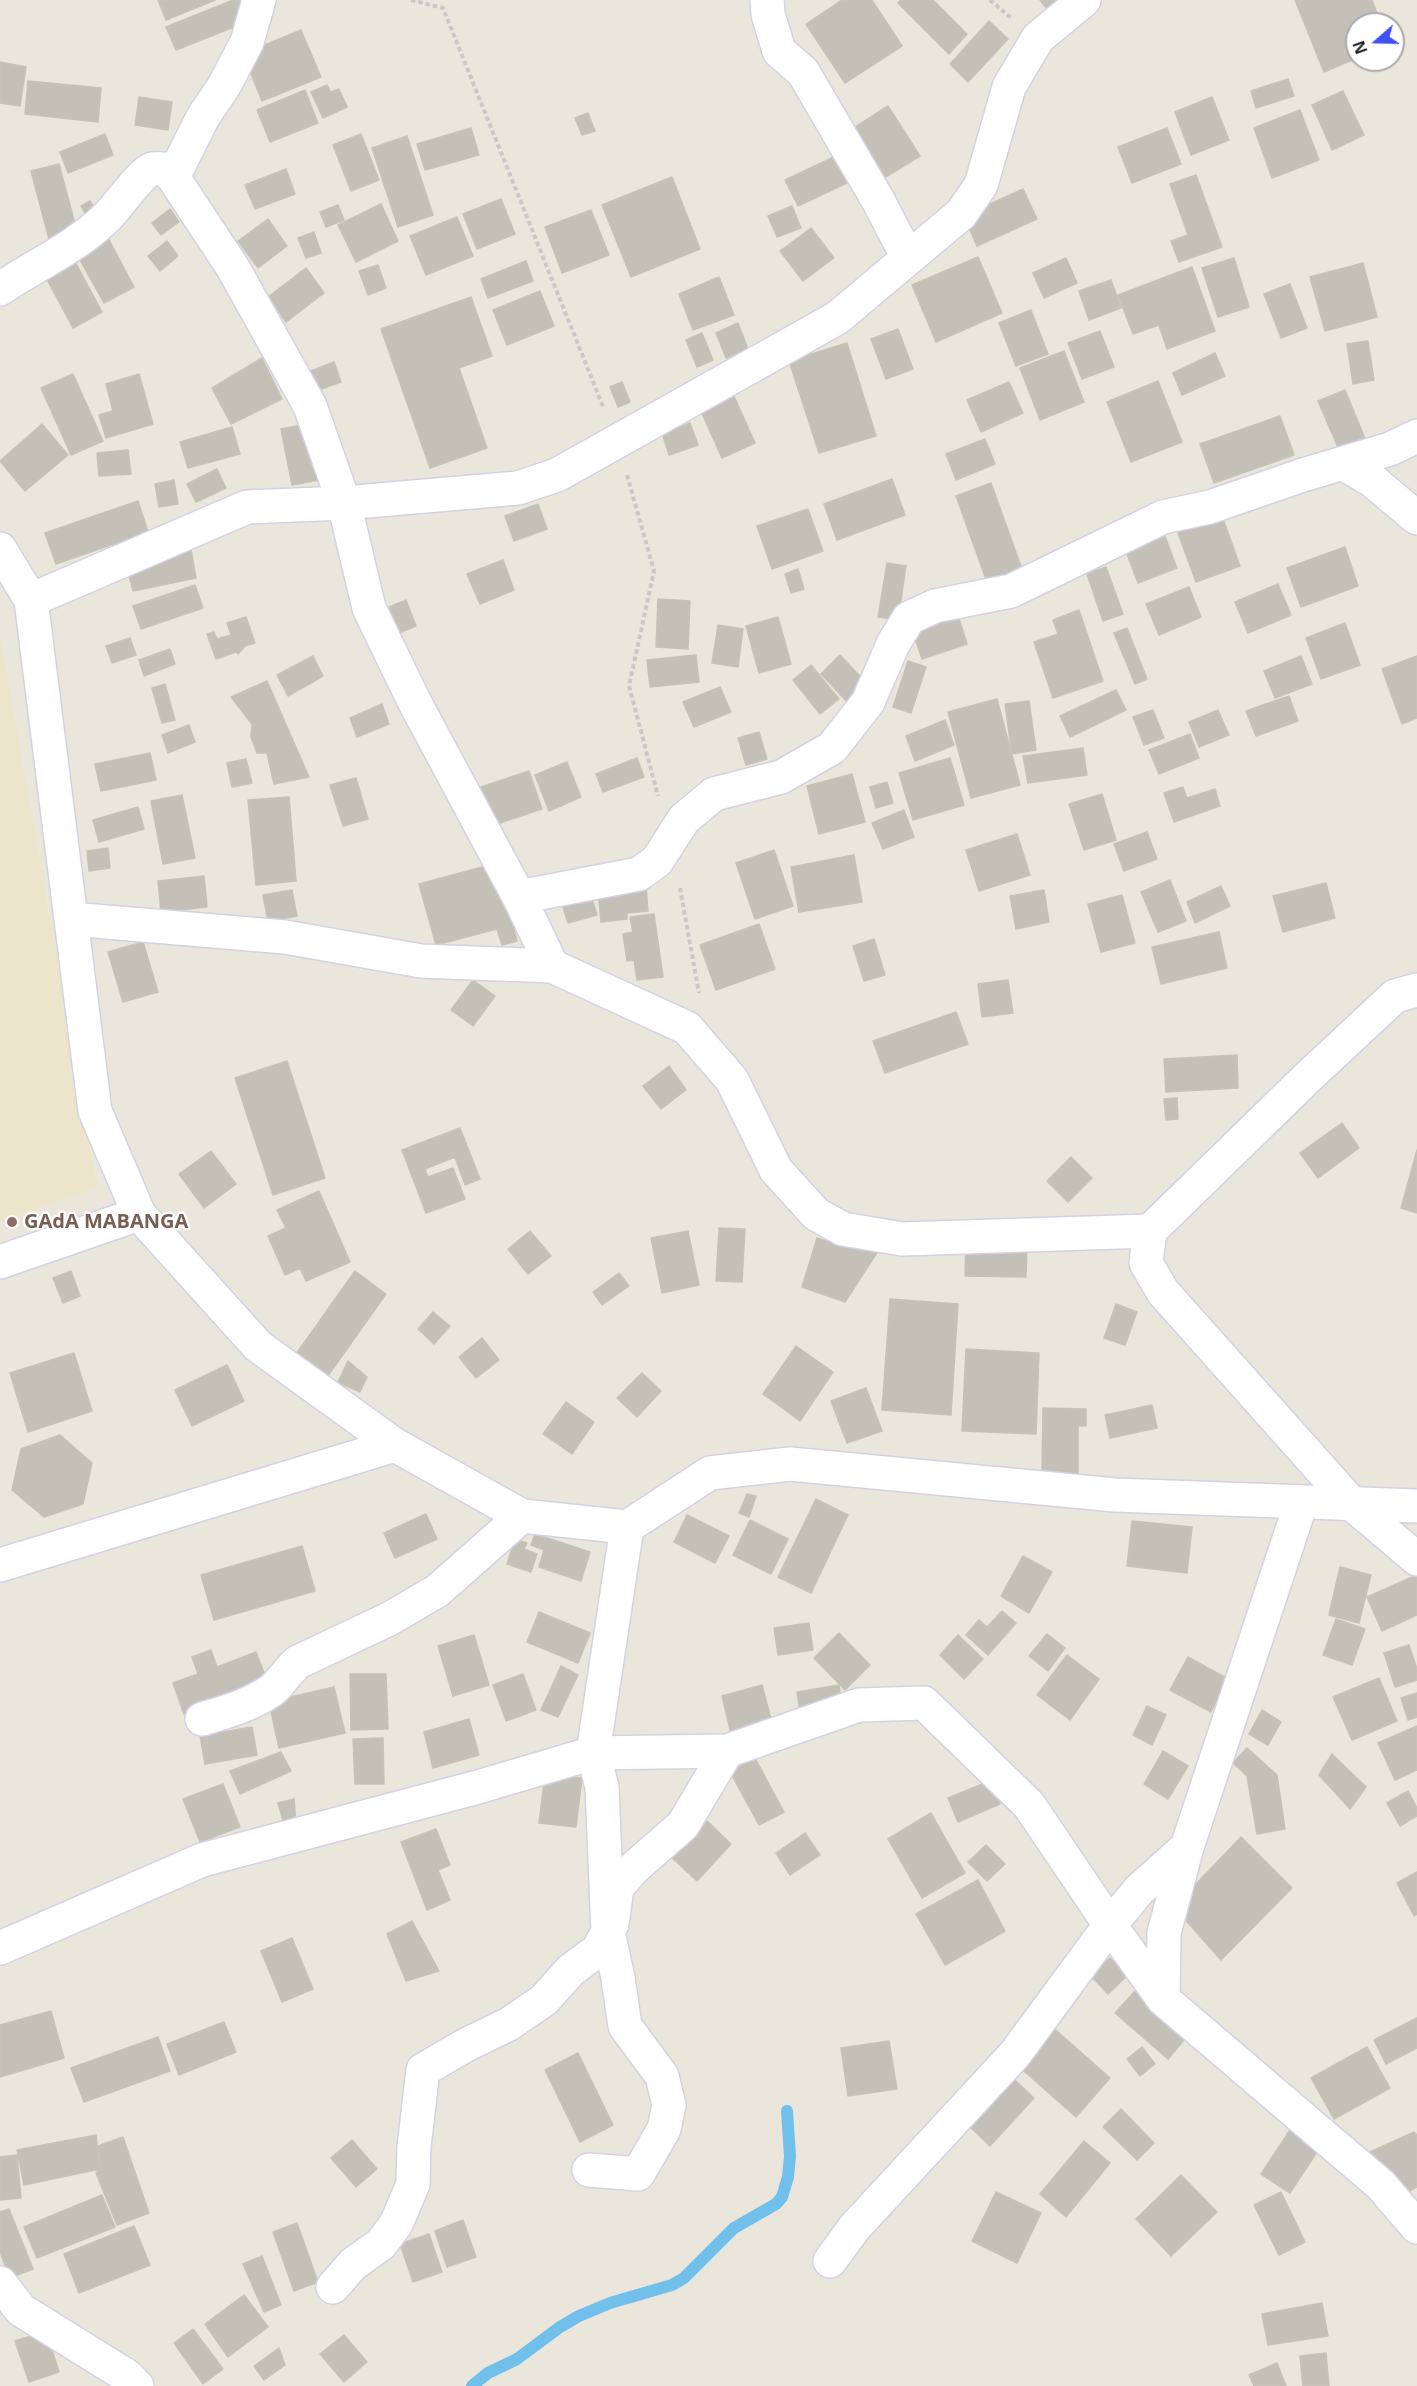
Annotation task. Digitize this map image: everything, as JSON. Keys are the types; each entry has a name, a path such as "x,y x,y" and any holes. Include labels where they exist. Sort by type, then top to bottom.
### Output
{"street":[{"path":"174,177 203,117 224,86 247,42 259,0"},
{"path":"767,0 768,14 779,51 803,72 879,202 908,258"},
{"path":"31,600 247,507 344,503 518,488 557,475 837,318 961,214 981,185 1009,87 1038,38 1084,0"},
{"path":"0,289 63,250 101,223 152,168 165,169 174,177 233,268 310,406 344,503 369,608 414,701 519,897 552,966"},
{"path":"519,897 639,874 657,861 684,819 714,794 780,777 832,748 868,702 893,644 909,618 935,606 1011,591 1163,516 1210,507 1390,449 1417,436"},
{"path":"1343,463 1373,481 1417,518"},
{"path":"0,549 31,600 95,1112 139,1215 258,1346 395,1445 522,1516 627,1527 710,1473 790,1464 1114,1495 1417,1506"},
{"path":"71,919 285,937 421,961 552,966 687,1028 732,1080 776,1170 816,1214 843,1229 902,1239 1150,1231"},
{"path":"1417,969 1406,993 1299,1085 1150,1231 1146,1263 1163,1292 1352,1504 1417,1559"},
{"path":"0,1262 139,1215"},
{"path":"0,1565 395,1445"},
{"path":"1163,1999 1164,1933 1187,1846 1301,1503"},
{"path":"202,1719 241,1707 274,1689 286,1672 298,1662 389,1619 437,1591 522,1516"},
{"path":"589,2170 638,2174 664,2129 669,2105 662,2076 626,2026 608,1932 602,1787 592,1753 627,1527"},
{"path":"0,1948 202,1860 478,1787 592,1753 727,1750 859,1704 924,1703 1029,1805 1163,1999 1381,2185 1417,2227"},
{"path":"333,2287 354,2264 381,2244 396,2224 413,2184 414,2147 423,2070 464,2046 509,2024 544,2000 571,1970 598,1950 612,1924 617,1887 634,1868 683,1825 727,1750"},
{"path":"830,2261 854,2228 1016,2054 1110,1925 1139,1890 1187,1846"},
{"path":"0,2283 21,2310 127,2376 137,2386"}],"path":[{"path":"411,0 443,8 617,441 654,571 629,686 661,810 672,838 700,998"}],"shaded area":[{"path":"0,634 98,1188 0,1222"}],"building":[{"path":"158,0 215,0 166,20"},
{"path":"233,0 241,0 249,21 176,50 166,27"},
{"path":"842,0 872,0 902,46 845,83 806,24"},
{"path":"901,0 933,0 967,34 949,54 898,3"},
{"path":"1040,0 1070,0 1051,14"},
{"path":"1295,0 1372,0 1376,12 1345,12 1345,63 1324,72"},
{"path":"989,21 1008,39 968,82 950,64"},
{"path":"301,30 321,77 262,101 243,54"},
{"path":"0,62 26,67 20,106 0,103"},
{"path":"1288,79 1294,96 1256,108 1251,91"},
{"path":"28,81 101,88 98,122 25,114"},
{"path":"327,85 331,92 339,89 347,107 323,118 311,92"},
{"path":"305,90 318,123 270,142 257,110"},
{"path":"1343,91 1364,135 1332,150 1312,105"},
{"path":"139,97 172,102 168,130 135,125"},
{"path":"1212,97 1229,140 1191,155 1175,112"},
{"path":"888,106 920,156 879,181 849,131"},
{"path":"1300,110 1319,160 1272,178 1254,128"},
{"path":"588,113 595,131 582,135 575,118"},
{"path":"471,128 479,155 425,170 417,144"},
{"path":"1167,128 1181,164 1132,183 1118,147"},
{"path":"105,134 113,155 68,173 60,152"},
{"path":"361,134 379,180 351,191 333,145"},
{"path":"407,136 433,215 398,227 372,148"},
{"path":"836,156 849,182 798,206 785,180"},
{"path":"59,164 78,235 50,243 31,171"},
{"path":"286,169 295,194 255,209 245,185"},
{"path":"1196,175 1222,247 1179,262 1171,241 1188,235 1170,184"},
{"path":"672,177 700,249 631,277 602,205"},
{"path":"1023,189 1037,219 977,246 964,216"},
{"path":"501,199 515,234 477,249 463,214"},
{"path":"90,201 97,213 88,218 81,206"},
{"path":"381,204 398,241 356,262 338,225"},
{"path":"338,205 344,220 326,227 320,212"},
{"path":"792,206 801,228 777,237 768,216"},
{"path":"170,209 179,222 161,235 152,223"},
{"path":"591,210 609,255 562,273 545,227"},
{"path":"457,217 473,256 426,275 410,236"},
{"path":"268,219 287,246 258,268 238,241"},
{"path":"811,228 834,258 803,281 780,251"},
{"path":"314,232 321,253 306,258 298,238"},
{"path":"107,236 134,287 104,303 76,253"},
{"path":"167,241 178,256 160,271 148,256"},
{"path":"71,254 102,312 73,328 42,270"},
{"path":"978,257 1002,313 936,342 912,285"},
{"path":"1066,258 1077,283 1044,298 1033,273"},
{"path":"1234,258 1249,307 1218,317 1202,268"},
{"path":"526,261 533,281 488,298 481,279"},
{"path":"1363,263 1377,317 1325,331 1310,277"},
{"path":"378,265 386,288 368,295 359,271"},
{"path":"1192,267 1215,331 1167,349 1159,325 1133,334 1118,295"},
{"path":"306,268 324,293 286,322 268,297"},
{"path":"719,277 734,315 693,330 679,294"},
{"path":"1111,280 1121,308 1089,320 1079,291"},
{"path":"1290,284 1307,328 1281,338 1264,294"},
{"path":"540,291 554,326 507,345 493,310"},
{"path":"471,297 492,356 459,368 487,448 430,468 381,329"},
{"path":"1031,310 1048,354 1016,366 999,323"},
{"path":"738,323 748,349 726,358 716,333"},
{"path":"898,329 913,369 886,379 871,339"},
{"path":"1100,331 1114,367 1082,379 1068,343"},
{"path":"702,333 713,360 697,367 686,340"},
{"path":"1368,341 1374,380 1353,384 1347,344"},
{"path":"847,343 876,436 819,453 789,361"},
{"path":"1064,351 1084,402 1040,420 1020,368"},
{"path":"1215,353 1225,376 1182,395 1173,373"},
{"path":"262,358 282,399 231,424 212,388"},
{"path":"334,362 341,382 310,393 303,374"},
{"path":"73,374 103,441 71,455 41,388"},
{"path":"139,374 153,424 106,438 99,415 113,411 106,384"},
{"path":"1158,381 1182,442 1131,462 1107,402"},
{"path":"622,382 630,402 618,407 610,387"},
{"path":"1009,382 1023,413 981,432 967,400"},
{"path":"1345,390 1366,441 1340,452 1318,401"},
{"path":"733,394 755,443 722,458 700,409"},
{"path":"1280,416 1294,455 1214,483 1200,444"},
{"path":"690,423 698,445 669,455 662,433"},
{"path":"42,424 68,455 25,491 0,461"},
{"path":"307,424 319,480 292,485 281,429"},
{"path":"232,427 240,454 188,468 180,442"},
{"path":"985,439 995,464 956,480 946,454"},
{"path":"128,450 131,474 99,476 97,453"},
{"path":"217,469 226,488 196,502 187,484"},
{"path":"892,479 905,515 837,540 824,504"},
{"path":"174,480 178,504 159,507 155,484"},
{"path":"991,483 1022,569 987,582 956,496"},
{"path":"138,501 148,532 56,564 45,533"},
{"path":"538,504 547,529 514,541 505,516"},
{"path":"808,509 823,551 772,569 757,526"},
{"path":"1222,516 1240,566 1196,582 1178,533"},
{"path":"1161,526 1177,568 1138,583 1122,541"},
{"path":"1345,547 1358,586 1301,607 1287,568"},
{"path":"191,550 196,578 133,591 126,563"},
{"path":"503,560 514,590 480,604 467,574"},
{"path":"887,563 906,566 898,620 878,617"},
{"path":"1106,567 1123,614 1103,621 1087,574"},
{"path":"798,569 804,589 791,593 785,574"},
{"path":"1278,584 1291,615 1248,633 1235,602"},
{"path":"195,585 203,608 141,629 133,606"},
{"path":"1189,587 1201,617 1159,635 1146,604"},
{"path":"658,599 690,601 688,649 656,647"},
{"path":"406,600 416,626 399,633 389,607"},
{"path":"956,609 967,644 922,659 910,624"},
{"path":"1079,610 1103,681 1053,698 1034,642 1058,634 1053,620"},
{"path":"246,617 255,643 245,646 238,654 236,652 216,659 207,634 214,632 217,639 231,635 227,623"},
{"path":"778,617 791,664 759,673 746,626"},
{"path":"1345,623 1360,665 1321,679 1306,638"},
{"path":"718,625 743,629 738,667 712,663"},
{"path":"1127,628 1147,679 1135,684 1114,633"},
{"path":"130,638 136,655 112,663 106,646"},
{"path":"170,649 175,664 144,676 139,660"},
{"path":"696,655 699,682 650,687 647,660"},
{"path":"840,655 870,687 851,706 821,674"},
{"path":"313,656 323,676 288,696 277,675"},
{"path":"1301,656 1312,684 1275,698 1264,671"},
{"path":"1417,656 1417,718 1402,724 1382,669"},
{"path":"908,661 926,667 911,713 893,707"},
{"path":"811,665 839,699 820,714 793,680"},
{"path":"267,681 309,777 274,784 267,753 257,753 251,737 252,724 231,697"},
{"path":"165,684 175,720 162,723 152,688"},
{"path":"720,687 731,712 694,727 683,702"},
{"path":"1116,690 1126,710 1070,737 1060,716"},
{"path":"1289,696 1298,721 1256,736 1246,711"},
{"path":"997,699 1020,785 971,798 948,712"},
{"path":"1029,701 1036,750 1012,754 1005,704"},
{"path":"382,704 389,724 357,737 350,718"},
{"path":"1153,710 1164,738 1144,745 1133,717"},
{"path":"1218,710 1229,735 1199,747 1189,722"},
{"path":"945,720 954,745 915,761 906,736"},
{"path":"189,725 195,742 168,753 162,735"},
{"path":"759,732 767,759 746,765 738,738"},
{"path":"1190,734 1199,758 1159,774 1149,750"},
{"path":"1083,748 1087,775 1028,783 1023,756"},
{"path":"150,753 156,780 101,791 95,764"},
{"path":"637,758 644,777 603,792 596,774"},
{"path":"950,758 964,805 913,820 899,773"},
{"path":"246,759 252,783 232,787 227,763"},
{"path":"567,762 581,797 549,811 535,775"},
{"path":"529,771 542,809 494,825 481,787"},
{"path":"852,774 865,822 819,834 807,786"},
{"path":"356,778 368,819 343,826 330,785"},
{"path":"887,782 893,803 876,808 870,787"},
{"path":"1183,787 1187,798 1215,789 1220,806 1174,822 1164,793"},
{"path":"1102,794 1116,840 1084,850 1069,804"},
{"path":"182,795 195,858 163,864 151,801"},
{"path":"289,797 296,881 256,885 248,800"},
{"path":"138,807 144,829 99,842 93,820"},
{"path":"904,810 914,837 883,849 872,823"},
{"path":"1147,832 1157,859 1124,871 1114,844"},
{"path":"1017,834 1030,875 979,891 966,850"},
{"path":"108,848 110,868 89,871 87,851"},
{"path":"774,850 793,906 755,919 736,863"},
{"path":"854,855 862,902 799,912 791,867"},
{"path":"497,863 517,941 502,945 497,929 436,945 419,884"},
{"path":"204,876 207,907 161,912 158,881"},
{"path":"1170,880 1186,921 1158,932 1141,892"},
{"path":"1326,883 1335,918 1283,932 1273,896"},
{"path":"646,886 648,911 627,913 627,919 601,922 598,891"},
{"path":"1221,886 1230,906 1195,923 1187,902"},
{"path":"589,889 597,915 568,923 560,898"},
{"path":"292,890 297,916 268,921 263,895"},
{"path":"1044,890 1049,922 1016,929 1010,896"},
{"path":"1122,895 1135,943 1101,952 1088,904"},
{"path":"654,914 663,977 637,980 634,960 627,961 623,934 633,932 630,917"},
{"path":"759,924 775,969 716,990 700,945"},
{"path":"1219,932 1227,968 1161,984 1152,947"},
{"path":"874,939 885,975 864,981 853,946"},
{"path":"143,942 158,992 123,1002 108,952"},
{"path":"473,980 495,996 473,1026 451,1010"},
{"path":"1008,980 1013,1013 982,1017 978,984"},
{"path":"956,1012 968,1044 885,1073 873,1041"},
{"path":"1237,1055 1238,1088 1166,1092 1164,1059"},
{"path":"287,1061 325,1178 273,1195 235,1078"},
{"path":"669,1066 686,1090 661,1109 643,1086"},
{"path":"1177,1098 1178,1119 1166,1120 1164,1099"},
{"path":"1342,1123 1359,1148 1318,1178 1300,1153"},
{"path":"460,1128 480,1179 465,1185 455,1157 425,1169 428,1177 453,1168 465,1199 426,1213 402,1150"},
{"path":"1417,1150 1417,1213 1401,1208"},
{"path":"211,1151 236,1184 204,1208 179,1174"},
{"path":"1071,1157 1092,1178 1068,1202 1047,1181"},
{"path":"319,1191 350,1262 306,1281 300,1268 285,1275 268,1236 286,1228 277,1210"},
{"path":"719,1228 745,1229 742,1282 716,1281"},
{"path":"530,1231 551,1256 528,1274 508,1249"},
{"path":"688,1231 699,1285 662,1293 651,1238"},
{"path":"859,1234 880,1248 845,1302 802,1287 817,1238 850,1249"},
{"path":"966,1242 1027,1243 1026,1277 965,1276"},
{"path":"71,1271 80,1296 63,1303 53,1278"},
{"path":"355,1271 386,1294 325,1380 294,1357"},
{"path":"619,1273 629,1286 602,1305 593,1292"},
{"path":"890,1299 958,1304 951,1415 882,1410"},
{"path":"1116,1304 1137,1312 1125,1345 1104,1338"},
{"path":"433,1312 450,1326 434,1344 418,1329"},
{"path":"482,1338 499,1360 476,1378 459,1357"},
{"path":"796,1346 833,1372 800,1421 763,1394"},
{"path":"966,1349 1039,1353 1036,1434 962,1431"},
{"path":"74,1353 92,1411 28,1432 10,1373"},
{"path":"348,1361 367,1377 360,1392 338,1382"},
{"path":"227,1365 244,1401 192,1426 175,1390"},
{"path":"642,1373 661,1391 637,1417 617,1398"},
{"path":"866,1388 882,1431 847,1443 831,1401"},
{"path":"566,1402 594,1422 572,1454 543,1434"},
{"path":"1152,1405 1157,1428 1110,1438 1105,1415"},
{"path":"1043,1408 1086,1409 1086,1426 1078,1426 1078,1474 1042,1474"},
{"path":"60,1435 92,1463 83,1504 44,1517 12,1490 21,1449"},
{"path":"747,1494 756,1496 749,1517 739,1513"},
{"path":"816,1499 848,1515 811,1593 778,1577"},
{"path":"426,1514 437,1539 395,1558 384,1533"},
{"path":"687,1515 729,1536 715,1563 674,1542"},
{"path":"750,1520 788,1539 771,1574 733,1555"},
{"path":"1132,1521 1192,1527 1187,1573 1127,1566"},
{"path":"535,1534 590,1552 581,1581 539,1567 544,1550 531,1545"},
{"path":"515,1539 527,1543 524,1549 537,1554 531,1572 507,1564"},
{"path":"302,1546 315,1591 214,1620 201,1575"},
{"path":"1023,1556 1052,1572 1029,1613 1001,1596"},
{"path":"1340,1567 1371,1575 1359,1623 1329,1615"},
{"path":"1417,1575 1417,1615 1382,1631 1367,1597"},
{"path":"1002,1611 1016,1623 988,1655 966,1635 979,1620 987,1627"},
{"path":"539,1612 590,1633 578,1663 527,1642"},
{"path":"1336,1619 1365,1629 1352,1665 1323,1655"},
{"path":"809,1623 813,1650 778,1655 774,1628"},
{"path":"839,1633 870,1665 845,1690 814,1658"},
{"path":"1047,1634 1065,1648 1048,1671 1029,1656"},
{"path":"474,1635 489,1685 453,1696 438,1646"},
{"path":"958,1635 983,1659 964,1679 940,1655"},
{"path":"1409,1645 1417,1669 1417,1680 1395,1687 1384,1653"},
{"path":"211,1650 217,1667 256,1652 268,1683 184,1714 173,1683 198,1674 192,1657"},
{"path":"1067,1655 1099,1679 1070,1720 1037,1695"},
{"path":"1188,1657 1228,1679 1211,1712 1170,1690"},
{"path":"561,1666 578,1675 558,1717 541,1710"},
{"path":"350,1674 386,1674 388,1729 351,1730"},
{"path":"523,1674 536,1710 506,1721 493,1685"},
{"path":"1379,1678 1397,1721 1352,1740 1333,1697"},
{"path":"762,1685 772,1723 731,1734 722,1696"},
{"path":"839,1685 842,1707 800,1713 797,1692"},
{"path":"334,1687 345,1733 279,1748 269,1702"},
{"path":"1417,1693 1417,1717 1408,1720 1401,1698"},
{"path":"1147,1706 1166,1715 1152,1745 1133,1735"},
{"path":"1262,1710 1281,1722 1268,1745 1249,1734"},
{"path":"469,1719 479,1755 433,1768 424,1732"},
{"path":"1417,1726 1417,1770 1395,1780 1378,1743"},
{"path":"252,1727 257,1755 205,1764 200,1736"},
{"path":"383,1738 384,1784 355,1784 353,1739"},
{"path":"1247,1748 1277,1775 1285,1829 1257,1834 1247,1776 1233,1763"},
{"path":"1163,1751 1188,1766 1168,1799 1144,1784"},
{"path":"281,1752 291,1771 240,1794 230,1771"},
{"path":"1332,1754 1366,1787 1350,1809 1319,1775"},
{"path":"755,1758 784,1812 759,1825 730,1772"},
{"path":"545,1774 582,1778 576,1827 539,1823"},
{"path":"990,1781 1000,1804 958,1822 948,1798"},
{"path":"223,1784 240,1827 200,1842 183,1799"},
{"path":"1408,1791 1417,1808 1417,1816 1400,1826 1387,1803"},
{"path":"294,1799 296,1825 285,1828 278,1803"},
{"path":"931,1813 965,1873 922,1898 888,1839"},
{"path":"702,1816 731,1844 697,1881 667,1853"},
{"path":"436,1829 450,1865 438,1870 450,1900 427,1910 401,1842"},
{"path":"805,1833 820,1855 790,1875 776,1853"},
{"path":"1241,1837 1292,1888 1221,1960 1174,1907"},
{"path":"986,1845 1005,1864 987,1881 968,1862"},
{"path":"1417,1872 1417,1914 1414,1916 1397,1883"},
{"path":"978,1880 1005,1931 945,1965 916,1914"},
{"path":"412,1921 439,1971 406,1981 387,1934"},
{"path":"292,1938 313,1989 282,2002 261,1951"},
{"path":"1110,1958 1127,1976 1108,1994 1091,1976"},
{"path":"1137,1989 1189,2034 1168,2059 1115,2013"},
{"path":"51,2011 64,2058 0,2077 0,2025"},
{"path":"1417,2018 1417,2048 1386,2064 1374,2040"},
{"path":"224,2022 236,2052 179,2075 167,2044"},
{"path":"1050,2025 1110,2078 1076,2117 1016,2064"},
{"path":"158,2037 170,2071 84,2102 71,2068"},
{"path":"889,2041 897,2089 848,2096 841,2048"},
{"path":"1142,2047 1155,2064 1140,2076 1127,2059"},
{"path":"1367,2047 1390,2088 1334,2119 1311,2078"},
{"path":"578,2053 613,2125 580,2142 545,2070"},
{"path":"1004,2070 1034,2098 990,2146 960,2117"},
{"path":"1121,2109 1154,2143 1137,2160 1103,2127"},
{"path":"1290,2130 1319,2149 1290,2193 1261,2174"},
{"path":"1414,2132 1417,2135 1417,2187 1406,2193 1370,2152"},
{"path":"96,2135 100,2169 24,2185 17,2150"},
{"path":"123,2137 149,2213 117,2225 96,2173 101,2169 98,2146"},
{"path":"352,2140 377,2169 356,2187 331,2158"},
{"path":"1084,2141 1110,2163 1066,2217 1040,2194"},
{"path":"17,2155 21,2198 0,2200 0,2157"},
{"path":"1181,2175 1217,2212 1171,2256 1136,2219"},
{"path":"996,2192 1041,2213 1017,2263 972,2241"},
{"path":"1281,2192 1305,2242 1279,2255 1254,2205"},
{"path":"102,2195 115,2227 37,2258 24,2227"},
{"path":"9,2209 33,2269 10,2278 0,2252 0,2212"},
{"path":"463,2220 476,2257 447,2267 435,2231"},
{"path":"297,2223 318,2282 294,2291 273,2232"},
{"path":"134,2226 150,2265 79,2293 64,2254"},
{"path":"429,2234 442,2272 413,2282 400,2244"},
{"path":"262,2256 281,2305 264,2312 243,2264"},
{"path":"244,2295 268,2327 228,2357 205,2324"},
{"path":"1322,2303 1328,2336 1268,2345 1262,2314"},
{"path":"193,2329 223,2369 203,2384 174,2343"},
{"path":"46,2331 59,2372 29,2382 15,2341"},
{"path":"344,2335 367,2362 344,2382 320,2354"},
{"path":"279,2348 285,2365 264,2380 254,2366"},
{"path":"1326,2353 1329,2386 1303,2386 1300,2356"},
{"path":"1277,2363 1286,2386 1254,2386 1249,2375"}],"waterway":[{"path":"472,2386 488,2373 517,2359 579,2316 610,2303 672,2285 684,2278 734,2228 776,2204 782,2197 788,2177 790,2156 787,2111"}],"place":[{"name":"GAdA MABANGA","path":"12,1222"}]}
